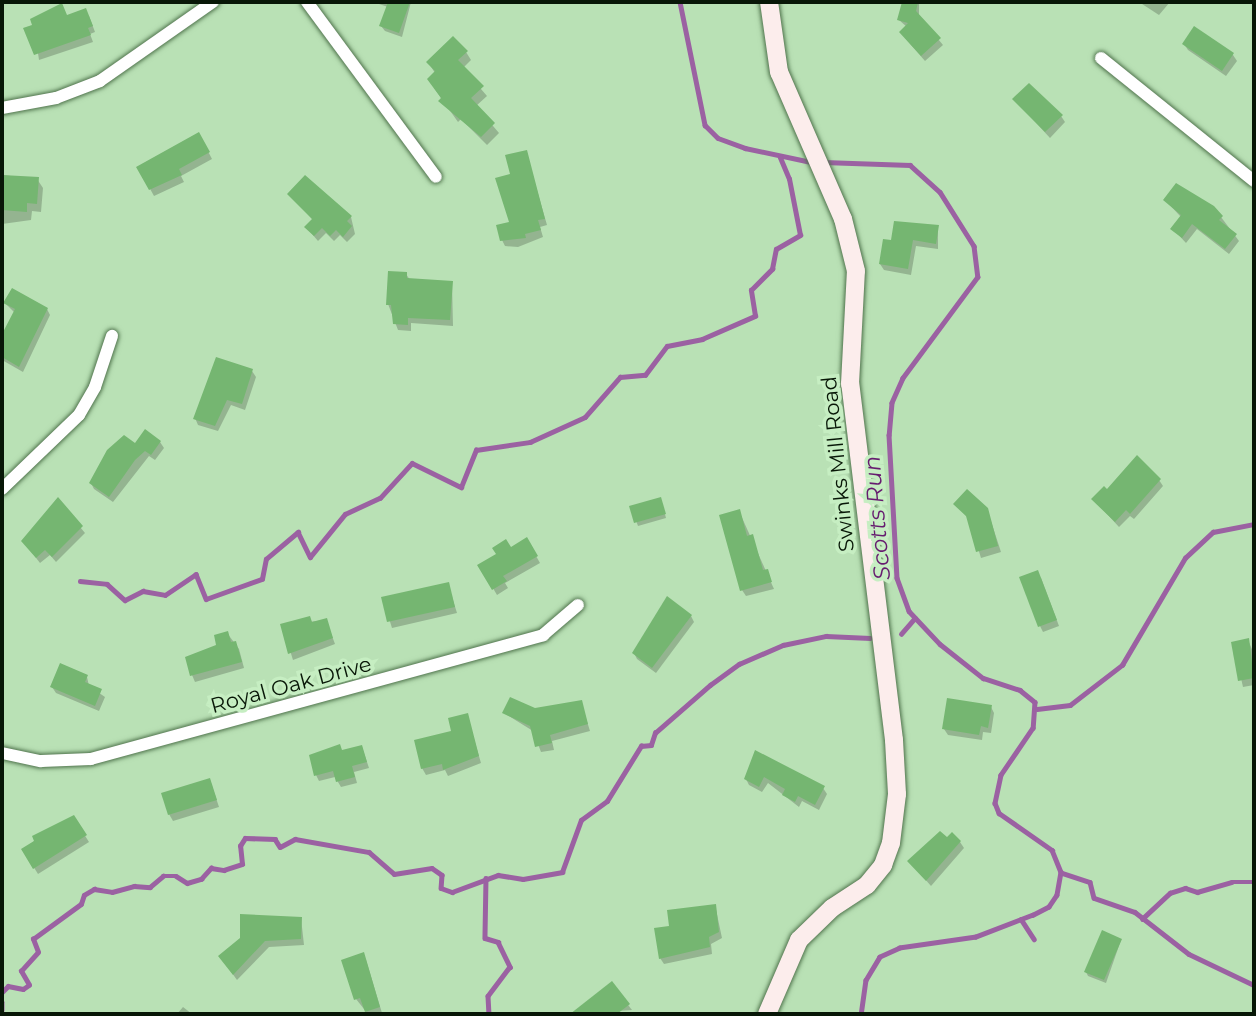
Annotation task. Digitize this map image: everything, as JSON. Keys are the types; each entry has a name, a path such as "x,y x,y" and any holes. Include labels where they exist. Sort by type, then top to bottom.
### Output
{"street":[{"path":"2,108 56,98 100,81 213,2"},
{"path":"307,2 436,177"},
{"name":"Swinks Mill Road","path":"767,1014 799,940 823,915 877,876 895,819 894,740 849,384 856,271 843,219 779,72 769,2"},
{"path":"1101,58 1254,181"},
{"path":"2,489 79,415 95,387 112,337"},
{"name":"Royal Oak Drive","path":"2,753 51,761 91,759 543,635 579,605"}],"building":[{"path":"388,2 410,2 399,33 379,26"},
{"path":"902,2 918,2 916,11 941,38 921,56 899,32 908,23 897,20"},
{"path":"62,3 67,15 86,8 93,26 88,28 91,35 34,55 23,28 32,25 30,19"},
{"path":"1194,26 1234,53 1222,71 1182,44"},
{"path":"453,36 468,51 458,60 484,86 471,98 495,123 481,137 438,101 441,98 427,79 435,71 426,62"},
{"path":"1029,83 1063,115 1045,132 1012,99"},
{"path":"199,132 210,152 179,169 182,175 149,190 136,167"},
{"path":"527,150 545,219 538,220 541,230 525,234 526,238 500,241 496,225 509,222 495,178 510,174 505,155"},
{"path":"2,175 39,177 37,204 27,203 27,212 2,210"},
{"path":"305,175 352,216 347,221 352,226 343,237 336,230 330,236 322,228 314,236 304,227 312,219 287,194"},
{"path":"1176,183 1214,206 1223,216 1219,220 1237,234 1225,249 1192,224 1182,238 1170,229 1181,215 1163,200"},
{"path":"894,221 939,225 936,244 913,240 908,269 879,264 883,239 891,240"},
{"path":"388,271 407,272 407,278 453,281 450,320 408,318 408,325 393,324 391,305 386,305"},
{"path":"12,288 48,308 19,367 2,357 2,334 15,309 3,303"},
{"path":"216,357 253,369 242,404 227,400 215,426 193,419"},
{"path":"145,429 161,441 151,455 145,451 135,460 109,497 89,483 107,450 124,435 135,443"},
{"path":"1137,455 1161,479 1130,514 1126,510 1115,522 1091,499 1104,486 1107,489"},
{"path":"967,489 988,508 998,546 976,552 966,516 953,504"},
{"path":"58,497 83,526 52,557 45,550 36,558 21,541"},
{"path":"661,497 666,514 634,523 629,506"},
{"path":"740,509 747,536 753,534 763,570 768,569 772,582 740,591 719,515"},
{"path":"527,537 538,556 503,576 507,581 492,590 477,565 496,554 492,548 506,539 511,547"},
{"path":"1038,570 1057,620 1038,627 1019,577"},
{"path":"449,582 455,607 387,622 381,597"},
{"path":"667,596 692,615 652,668 632,653"},
{"path":"310,616 312,622 327,618 333,638 288,654 280,624"},
{"path":"228,631 231,642 236,641 242,662 190,676 185,657 216,645 214,635"},
{"path":"1249,638 1254,678 1238,681 1231,642"},
{"path":"60,663 88,675 85,682 102,689 95,706 50,687"},
{"path":"510,697 535,708 582,700 588,724 550,735 552,743 535,747 530,726 502,713"},
{"path":"947,698 992,705 988,728 981,726 979,735 942,729"},
{"path":"468,713 479,756 443,770 442,764 421,769 414,740 451,731 448,718"},
{"path":"340,744 342,750 362,745 367,762 352,766 355,777 336,782 333,771 314,776 309,755"},
{"path":"755,750 825,786 815,805 798,796 795,802 782,795 785,789 764,777 759,787 744,779"},
{"path":"210,778 217,800 168,815 161,793"},
{"path":"74,815 87,835 33,869 21,849 34,841 32,836"},
{"path":"940,831 947,837 952,832 961,841 926,881 907,861"},
{"path":"716,904 719,932 709,937 710,947 659,959 654,928 669,926 667,910"},
{"path":"240,914 302,917 301,939 265,941 233,975 218,956 240,938"},
{"path":"1102,930 1122,939 1104,980 1084,972"},
{"path":"364,952 380,1007 365,1012 360,998 354,1000 341,960"},
{"path":"612,981 630,1004 617,1014 570,1014"}],"waterway":[{"name":"Scotts Run","path":"680,2 705,125 718,138 745,148 811,162"},
{"path":"80,581 107,584 125,600 143,591 165,595 196,574 206,599 262,579 266,559 298,532 310,557 345,514 380,498 412,463 461,487 476,450 530,442 585,417 620,377 645,375 667,346 702,339 755,316 751,290 772,269 776,249 800,235 789,179 780,158"},
{"name":"Scotts Run","path":"823,162 910,165 940,192 974,246 978,277 903,378 892,403 889,435 897,578 909,611 940,644 983,678 1020,690 1035,702 1033,728 1001,775 995,803 999,813 1052,850 1061,872 1057,895 1049,907 1033,915 976,937 900,948 880,957 866,980 861,1014"},
{"path":"1037,709 1070,705 1122,665 1185,558 1213,532 1254,524"},
{"path":"901,634 915,618"},
{"path":"2,992 8,986 23,989 29,985 21,971 38,952 33,939 81,904 84,895 94,889 112,892 134,886 150,887 163,876 176,876 187,883 201,879 211,868 224,870 242,864 240,846 245,838 275,839 280,847 295,839 369,852 394,874 432,868 442,875 441,888 452,892 498,875 523,879 562,872 581,820 607,801 641,746 651,745 655,733 710,685 739,664 783,645 826,636 870,638"},
{"path":"1062,873 1090,882 1094,898 1135,912 1189,954 1254,985"},
{"path":"486,878 485,938 498,942 510,967 488,996 489,1014"},
{"path":"1142,919 1170,893 1185,888 1197,892 1232,882 1254,882"},
{"path":"1021,919 1034,939"},
{"path":"2,1002 2,1010"}]}
